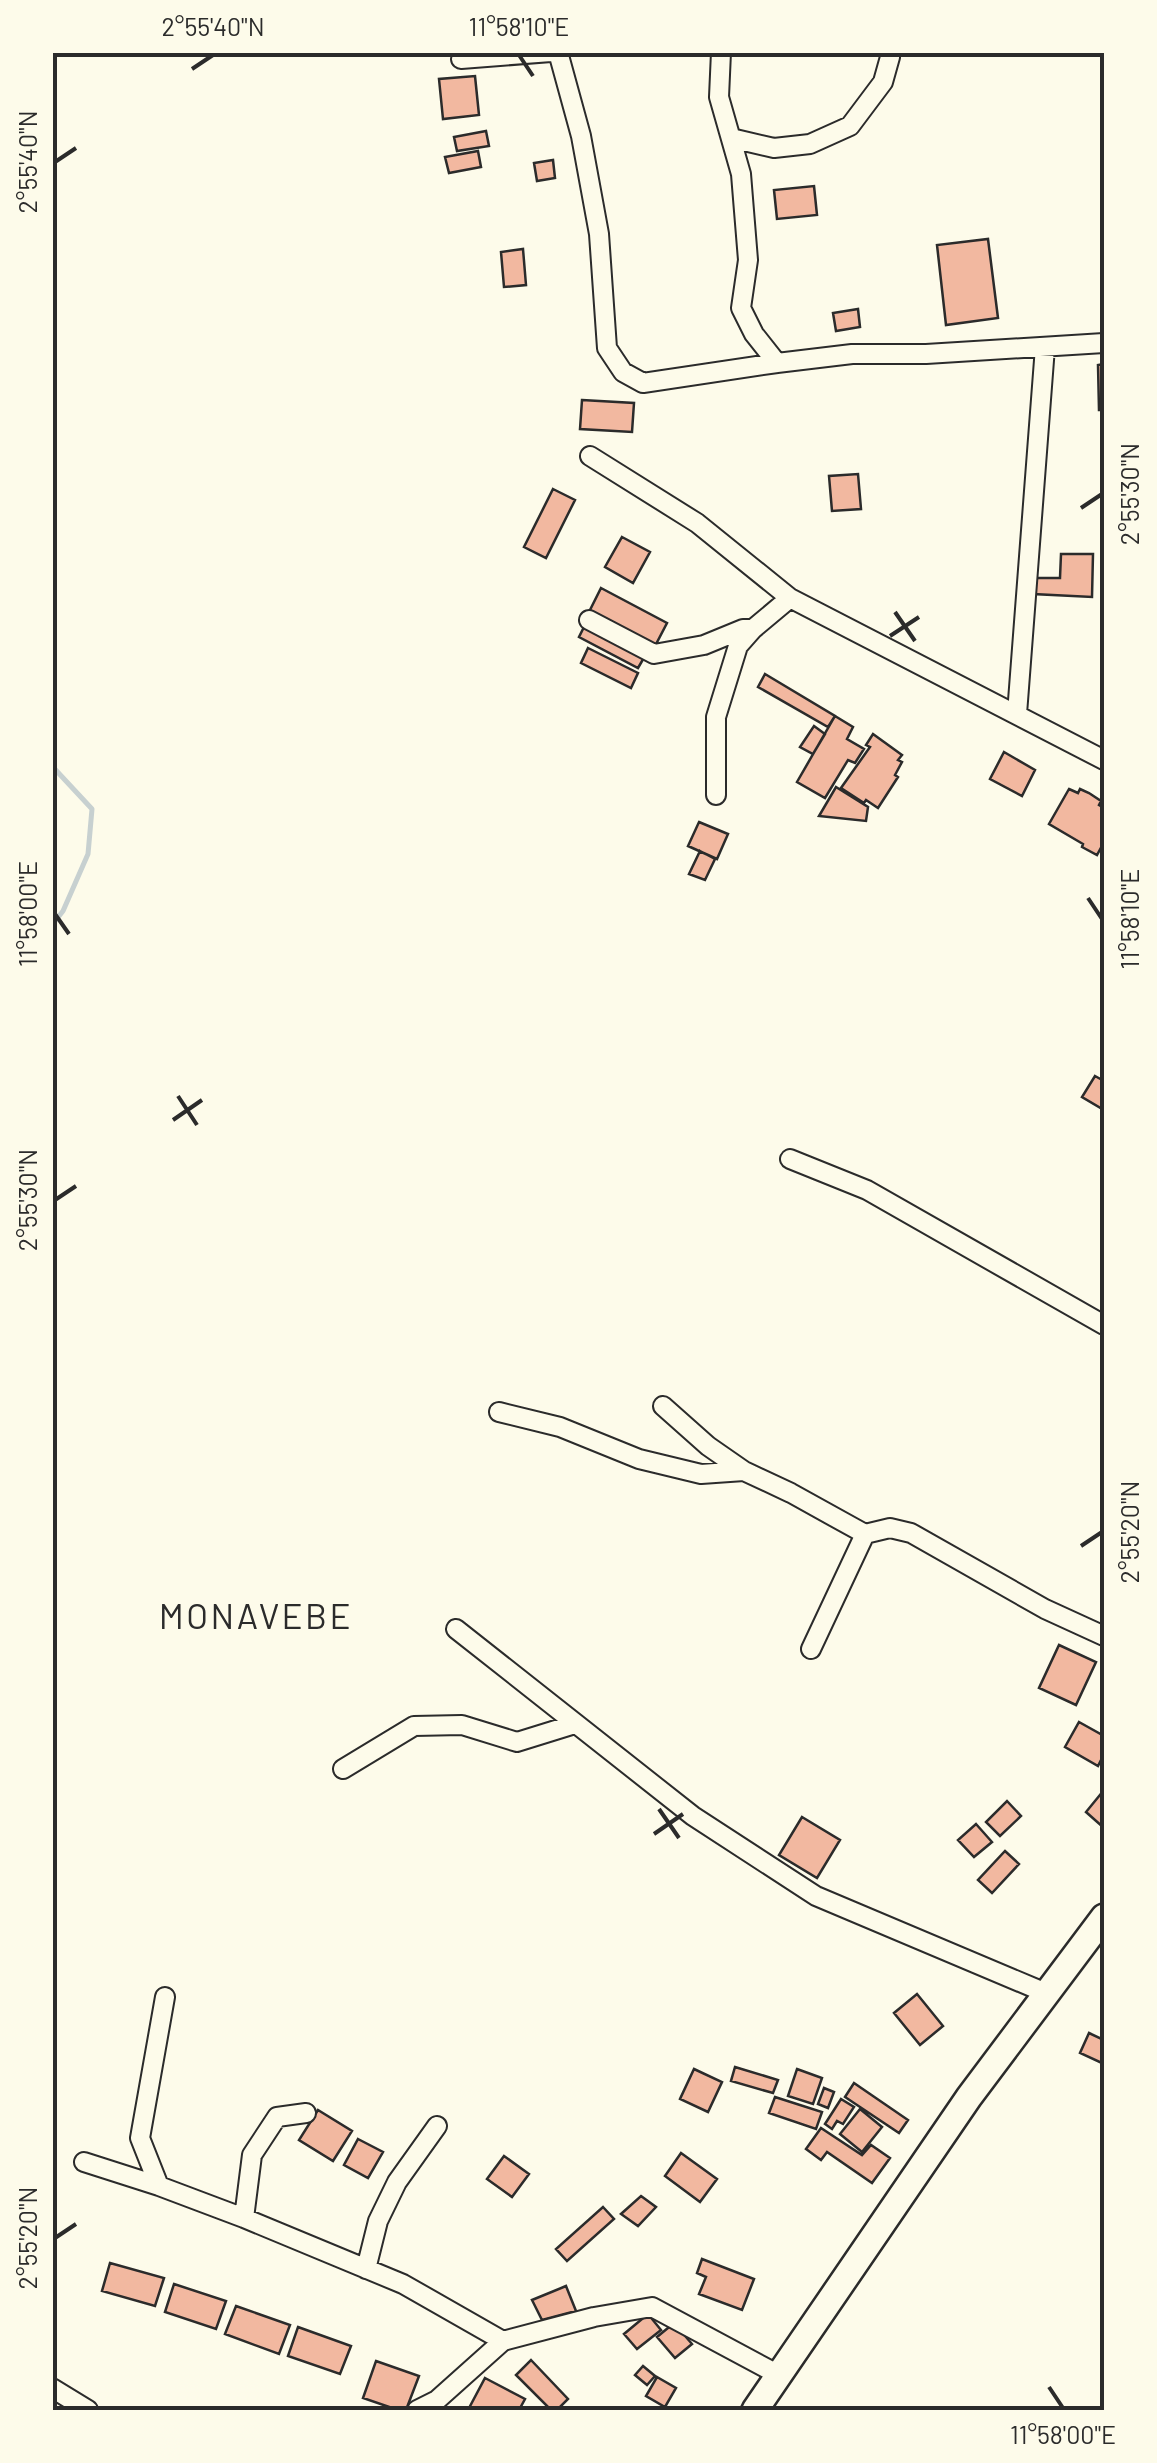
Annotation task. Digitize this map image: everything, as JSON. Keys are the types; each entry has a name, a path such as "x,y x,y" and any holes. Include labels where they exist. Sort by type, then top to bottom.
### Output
{"main road":[{"path":"755,2410 969,2096 1104,1917"}],"street":[{"path":"461,59 554,52 581,136 598,234 607,348 623,372 642,383 852,354 926,354 1104,343"},
{"path":"721,52 719,97 741,174 748,260 742,308 754,334 778,363"},
{"path":"731,138 774,148 810,144 850,126 883,82 890,57"},
{"path":"1017,714 1044,347"},
{"path":"590,456 698,524 790,598 1104,760"},
{"path":"716,795 716,717 738,646 753,628 790,598"},
{"path":"588,620 654,654 704,645 753,628"},
{"path":"790,1159 867,1190 1104,1325"},
{"path":"663,1406 708,1446 744,1470 865,1534 890,1528 911,1533 1045,1609 1104,1636"},
{"path":"499,1412 560,1427 638,1460 701,1474 744,1470"},
{"path":"811,1649 865,1534"},
{"path":"456,1628 693,1816 816,1896 1046,1993"},
{"path":"343,1769 414,1726 462,1725 517,1742 575,1724"},
{"path":"158,2186 140,2138 165,1997"},
{"path":"244,2218 252,2155 277,2117 306,2113"},
{"path":"366,2270 378,2221 397,2182 437,2126"},
{"path":"84,2162 244,2218 403,2284 503,2341"},
{"path":"417,2410 437,2400 503,2341 594,2317 652,2307 780,2375"},
{"path":"52,2388 88,2410"}],"building":[{"path":"475,76 479,115 443,119 439,79"},
{"path":"486,131 489,146 457,151 454,137"},
{"path":"478,151 481,167 449,173 445,157"},
{"path":"553,160 555,178 537,181 534,163"},
{"path":"814,186 817,215 777,219 774,190"},
{"path":"988,239 998,318 946,325 937,245"},
{"path":"523,249 526,285 504,287 501,252"},
{"path":"858,309 860,327 836,331 833,313"},
{"path":"1104,364 1104,410 1099,410 1098,365"},
{"path":"582,400 634,403 632,432 580,429"},
{"path":"858,474 861,509 832,511 829,476"},
{"path":"553,489 575,500 546,558 524,547"},
{"path":"622,537 650,552 633,583 605,567"},
{"path":"1061,554 1093,554 1092,597 1033,594 1033,578 1060,578"},
{"path":"601,588 667,623 654,648 588,614"},
{"path":"585,625 645,656 638,668 579,637"},
{"path":"588,648 638,673 631,688 581,663"},
{"path":"765,674 835,716 828,727 758,687"},
{"path":"835,716 853,727 847,739 864,749 855,763 848,760 825,798 797,782"},
{"path":"814,726 825,734 813,754 800,747"},
{"path":"873,734 902,755 895,775 898,777 878,808 841,788 870,747 866,745"},
{"path":"1004,752 1035,770 1022,796 990,779"},
{"path":"836,787 868,807 866,821 819,816"},
{"path":"1069,789 1089,793 1104,808 1104,842 1097,855 1049,824"},
{"path":"699,822 728,834 717,859 688,846"},
{"path":"700,851 715,859 705,880 689,874"},
{"path":"1095,1076 1104,1081 1104,1110 1082,1097"},
{"path":"1059,1645 1096,1662 1076,1705 1039,1688"},
{"path":"1079,1722 1104,1736 1104,1754 1098,1766 1065,1747"},
{"path":"1104,1790 1104,1828 1086,1812"},
{"path":"1007,1801 1021,1816 1000,1836 986,1822"},
{"path":"802,1817 840,1840 817,1878 779,1855"},
{"path":"976,1824 992,1842 974,1857 958,1840"},
{"path":"1005,1851 1019,1864 992,1893 978,1880"},
{"path":"917,1994 943,2026 920,2045 894,2013"},
{"path":"1089,2033 1104,2040 1104,2064 1080,2053"},
{"path":"735,2067 778,2080 773,2093 731,2081"},
{"path":"694,2069 722,2082 708,2112 680,2099"},
{"path":"797,2069 822,2078 813,2104 788,2096"},
{"path":"854,2083 908,2120 899,2133 845,2097"},
{"path":"824,2088 834,2092 828,2108 818,2104"},
{"path":"775,2097 822,2112 816,2129 769,2113"},
{"path":"841,2099 854,2107 843,2124 837,2121 832,2129 825,2124"},
{"path":"860,2109 882,2127 862,2152 840,2134"},
{"path":"318,2110 352,2131 333,2161 299,2140"},
{"path":"821,2128 862,2155 871,2145 890,2158 872,2183 827,2152 821,2160 806,2149"},
{"path":"358,2139 383,2152 368,2178 344,2165"},
{"path":"681,2153 717,2179 700,2202 665,2176"},
{"path":"504,2156 529,2174 512,2197 487,2179"},
{"path":"641,2196 656,2207 638,2226 621,2214"},
{"path":"603,2207 614,2219 567,2261 556,2249"},
{"path":"702,2259 754,2279 742,2310 699,2294 706,2277 697,2273"},
{"path":"110,2263 164,2278 155,2306 102,2291"},
{"path":"174,2284 226,2301 216,2329 165,2312"},
{"path":"566,2286 576,2311 542,2320 532,2300"},
{"path":"236,2306 290,2325 279,2354 225,2334"},
{"path":"648,2314 661,2330 637,2349 624,2334"},
{"path":"674,2323 692,2344 675,2358 657,2337"},
{"path":"298,2327 351,2346 340,2374 288,2356"},
{"path":"531,2360 568,2399 557,2410 551,2410 516,2375"},
{"path":"376,2361 419,2376 406,2410 363,2398"},
{"path":"643,2366 655,2376 647,2385 635,2375"},
{"path":"657,2377 676,2388 665,2407 646,2396"},
{"path":"485,2378 525,2399 519,2410 468,2410"}],"waterway":[{"path":"52,766 92,809 88,854 63,911 52,925"}],"district":[{"name":"MONAVEBE","path":"256,1617"}]}
